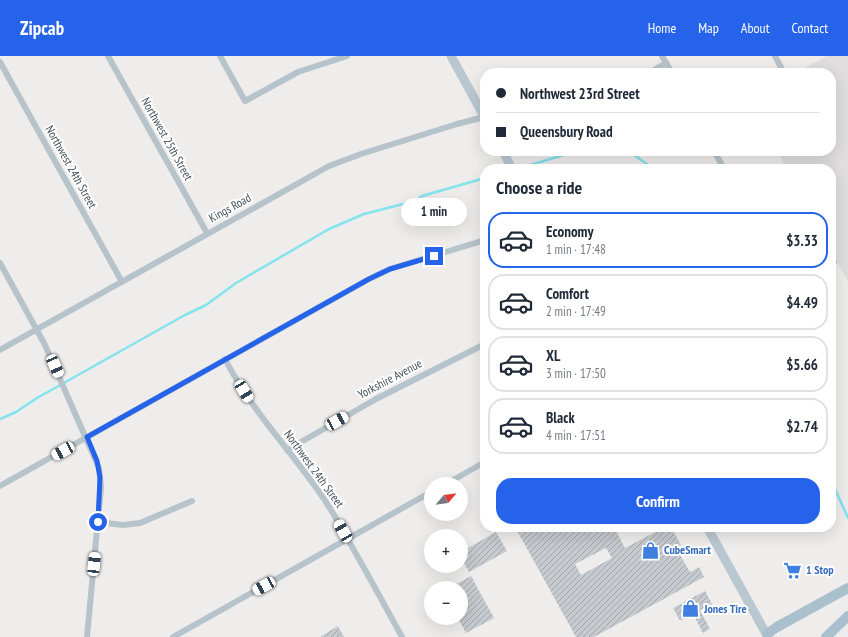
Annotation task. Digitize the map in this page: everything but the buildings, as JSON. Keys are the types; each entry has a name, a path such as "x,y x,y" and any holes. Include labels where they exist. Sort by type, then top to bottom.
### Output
{"main road":[{"path":"451,56 480,109"},
{"path":"710,532 766,636 778,626 848,588"},
{"path":"826,637 848,616"}],"street":[{"name":"Northwest 25th Street","path":"108,56 207,233"},
{"path":"220,56 245,101 298,72 332,58 347,56"},
{"path":"662,56 669,68"},
{"path":"775,56 781,68"},
{"name":"Northwest 24th Street","path":"0,62 122,282"},
{"path":"658,68 666,63"},
{"name":"Kings Road","path":"0,350 207,233 340,161 437,130 480,119"},
{"path":"0,486 378,274 480,242"},
{"path":"0,263 37,329 97,461 100,477 98,522 87,637"},
{"name":"Yorkshire Avenue","path":"287,450 376,399 480,347"},
{"name":"Northwest 24th Street","path":"225,360 250,401 318,490 348,539 402,637"},
{"path":"458,477 480,465"},
{"path":"173,637 424,496"},
{"path":"98,522 123,525 140,523 192,502"}],"shaded area":[{"path":"827,56 848,56 848,282 836,260 836,164 784,164 780,156 836,156 836,68 804,68"}],"waterway":[{"path":"534,164 560,156"},
{"path":"635,156 647,164"},
{"path":"0,419 16,412 37,398 185,315 206,305 236,283 329,229 364,214 415,201 422,196 480,179"},
{"path":"836,491 848,518"}],"place":[{"name":"CubeSmart","path":"651,550"},
{"name":"1 Stop","path":"793,570"},
{"name":"Jones Tire","path":"691,609"}],"route":[{"path":"98,522 101,487 99,468 87,437 358,284 390,269 434,256"}]}
